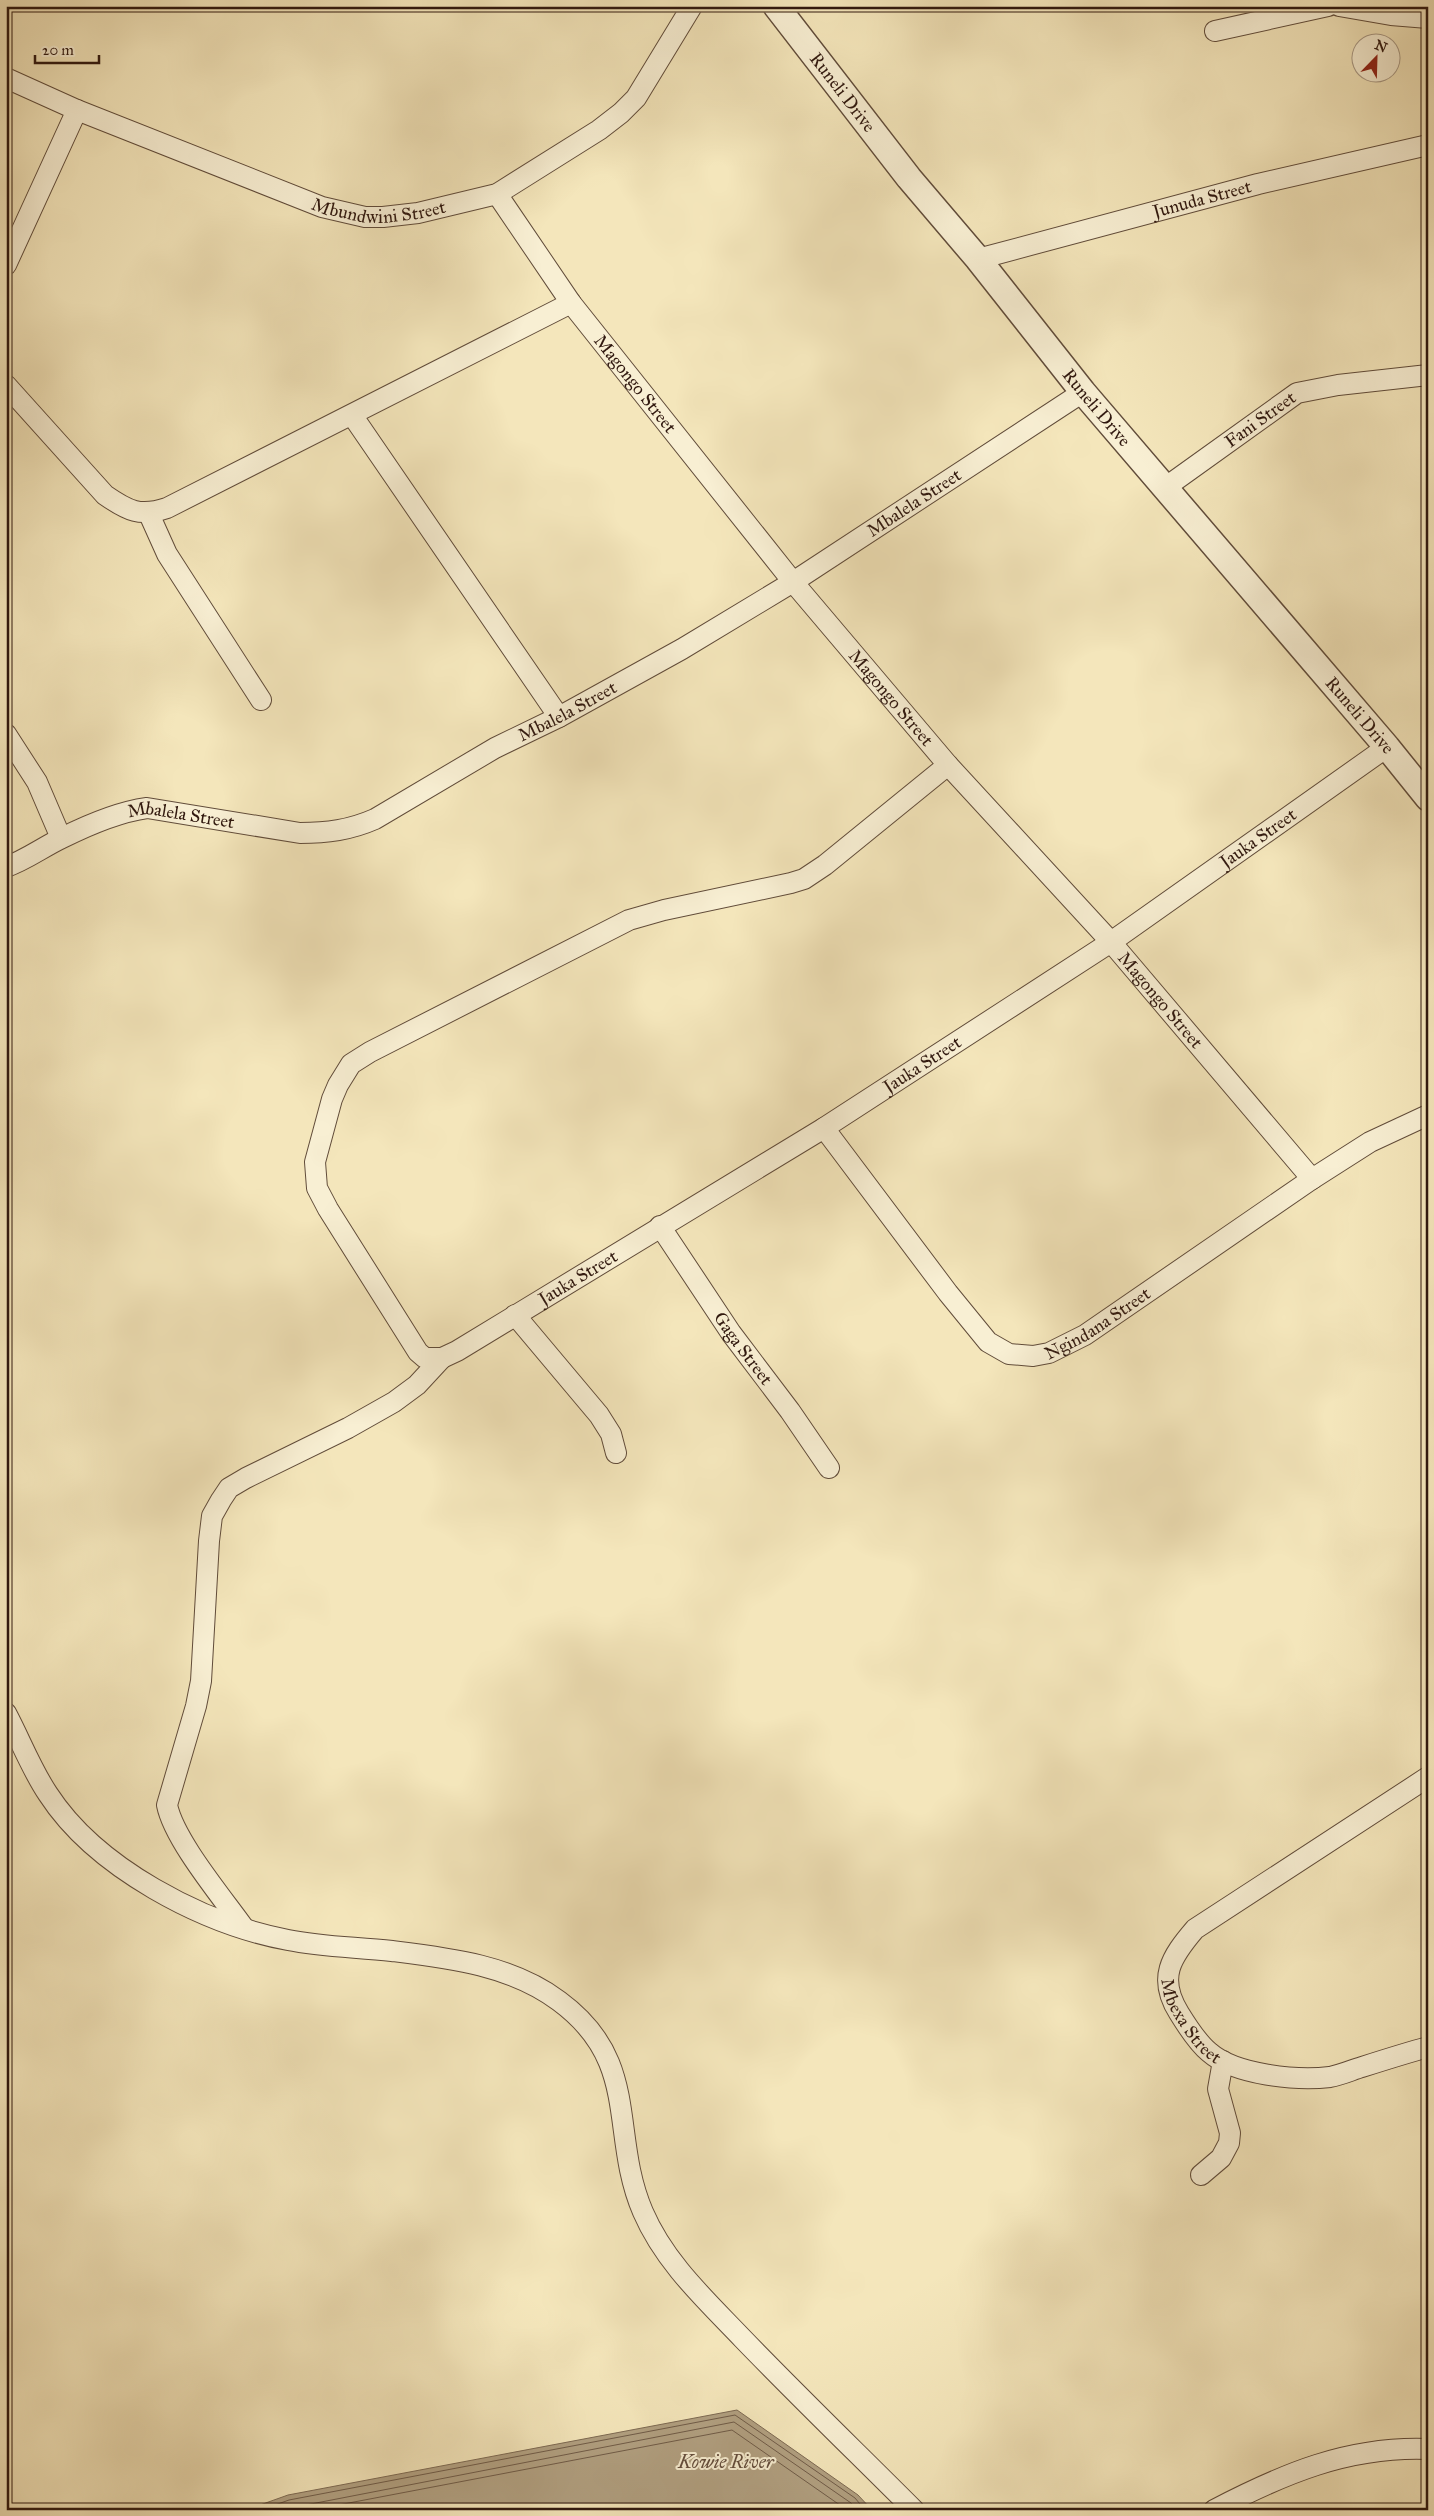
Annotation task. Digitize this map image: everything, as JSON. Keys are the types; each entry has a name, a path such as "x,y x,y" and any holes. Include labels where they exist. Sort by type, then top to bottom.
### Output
{"street":[{"name":"Mbundwini Street","path":"6,78 77,110 322,207 358,216 384,218 418,213 497,194 621,114 640,91 692,6"},
{"name":"Runeli Drive","path":"776,6 909,178 978,259 1083,392 1387,747 1428,798"},
{"path":"1215,31 1278,19 1328,6"},
{"path":"1339,6 1392,15 1428,18"},
{"path":"6,265 77,110"},
{"name":"Junuda Street","path":"978,259 1258,184 1428,145"},
{"name":"Magongo Street","path":"497,194 571,303 793,582 948,765 1111,942 1312,1179"},
{"path":"6,385 105,495 120,506 149,514 167,508 571,303"},
{"name":"Fani Street","path":"1166,487 1297,393 1338,385 1428,375"},
{"name":"Mbalela Street","path":"6,867 37,853 61,838 117,815 146,808 300,833 322,833 354,828 375,819 495,748 559,717 652,666 793,582 1083,392"},
{"path":"352,415 559,717"},
{"path":"149,514 167,554 261,700"},
{"path":"6,734 37,782 61,838"},
{"name":"Jauka Street","path":"244,1928 182,1840 170,1820 167,1805 196,1706 201,1681 208,1540 212,1516 229,1488 348,1428 394,1402 417,1385 442,1358 824,1128 1111,942 1387,747"},
{"path":"442,1358 425,1358 418,1352 328,1209 317,1188 315,1162 332,1099 352,1064 378,1048 629,920 664,910 804,879 826,866 948,765"},
{"name":"Ngindana Street","path":"824,1128 948,1293 988,1342 1009,1354 1021,1356 1048,1353 1085,1335 1312,1179 1370,1142 1428,1115"},
{"name":"Gaga Street","path":"660,1226 731,1333 790,1411 829,1468"},
{"path":"516,1315 599,1416 611,1434 616,1454"},
{"path":"6,1713 47,1793 85,1836 148,1886 180,1902 244,1928 286,1940 319,1945 373,1949 476,1963 546,1992 562,2003 586,2027 606,2054 620,2098 634,2190 647,2222 669,2260 800,2398 914,2510"},
{"name":"Mbexa Street","path":"1428,1777 1196,1929 1179,1948 1172,1961 1167,1981 1170,1997 1180,2014 1209,2052 1223,2061 1251,2071 1293,2078 1331,2076 1428,2047"},
{"path":"1200,2175 1221,2158 1229,2143 1230,2133 1218,2089 1223,2061"},
{"path":"1214,2510 1269,2482 1312,2465 1407,2448 1428,2449"}],"water":[{"name":"Kowie River","path":"737,2410 858,2495 872,2510 246,2510 288,2495"}]}
